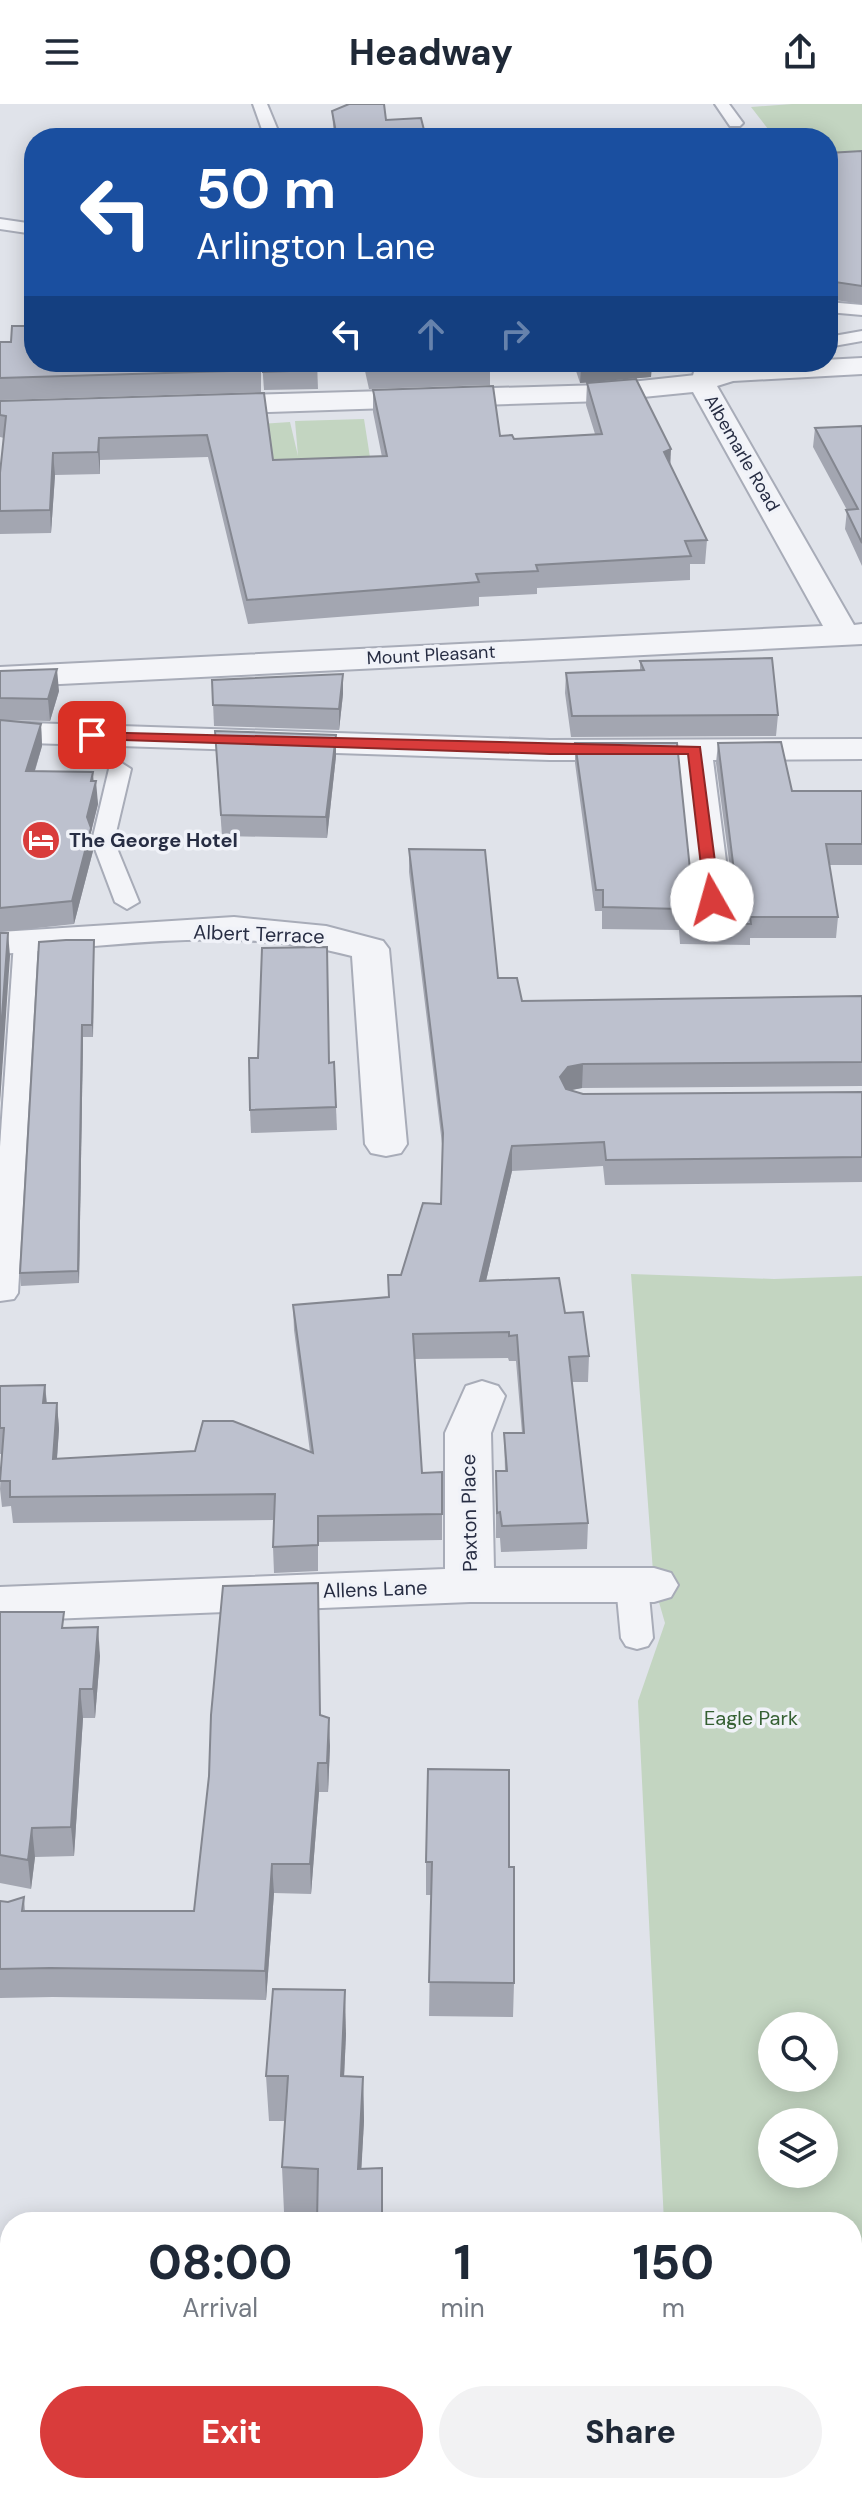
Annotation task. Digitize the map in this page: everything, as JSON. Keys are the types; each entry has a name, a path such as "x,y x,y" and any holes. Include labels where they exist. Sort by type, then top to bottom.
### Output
{"street":[{"path":"838,371 861,366"},
{"path":"700,372 735,388 798,381 836,372"},
{"name":"Albemarle Road","path":"181,406 603,393 700,372 853,634"},
{"name":"Mount Pleasant","path":"0,677 853,634"},
{"path":"0,732 550,750 862,749"},
{"path":"695,750 712,900"},
{"name":"Albert Terrace","path":"13,942 222,929 329,935 370,949 386,1144"},
{"name":"Paxton Place","path":"470,1585 468,1433 482,1396"},
{"name":"Allens Lane","path":"0,1604 470,1585 643,1585"}],"lane":[{"path":"260,104 270,128"},
{"path":"722,104 735,123"},
{"path":"0,224 24,228"},
{"path":"838,308 862,310"},
{"path":"838,340 862,336"},
{"path":"120,769 103,841 127,902"},
{"path":"4,1293 13,942"},
{"path":"637,1638 643,1585"}],"green space":[{"path":"862,104 862,165 838,166 838,128 767,128 751,107"},
{"path":"364,419 372,470 266,460 260,424 290,422 298,456 295,421"},
{"name":"Eagle Park","path":"631,1274 774,1279 862,1276 862,2212 664,2212 638,1701 665,1623 654,1585"}],"building":[{"path":"349,104 384,104 386,120 421,118 424,128 335,128 332,111"},
{"path":"862,151 862,286 838,282 838,152"},
{"path":"12,326 24,326 24,372 196,372 0,378 0,342 11,342"},
{"path":"636,379 671,449 664,452 707,540 685,541 691,556 536,565 538,571 476,574 479,582 247,600 207,435 99,438 98,452 53,453 50,510 0,511 6,416 0,415 0,401 264,393 273,460 387,456 373,390 493,386 500,436 512,435 514,439 602,434 587,383"},
{"path":"862,426 862,543 846,510 858,509 815,428"},
{"path":"772,658 778,715 572,716 566,673 644,670 640,661"},
{"path":"57,669 48,699 0,698 0,671"},
{"path":"343,674 339,709 213,705 212,680"},
{"name":"The George Hotel","path":"0,720 41,724 26,771 93,772 91,781 96,781 87,817 91,828 72,901 0,908"},
{"path":"215,731 336,735 326,817 221,815"},
{"path":"781,742 792,791 862,791 862,844 826,844 838,917 750,917 751,924 681,922 680,909 603,907 603,890 596,890 575,743 677,743 691,879 700,890 713,893 727,890 735,879 718,743"},
{"path":"409,849 485,850 498,978 517,978 522,1001 862,996 862,1062 583,1064 568,1067 560,1077 566,1089 583,1094 862,1092 862,1157 606,1160 604,1142 512,1146 480,1281 559,1278 565,1313 583,1312 589,1356 569,1357 588,1523 502,1526 500,1512 497,1513 496,1471 507,1471 504,1433 524,1433 517,1335 509,1336 509,1332 413,1334 422,1473 442,1472 442,1514 318,1516 318,1545 273,1547 275,1494 10,1497 10,1481 0,1481 4,1428 0,1428 0,1386 45,1385 43,1403 57,1403 53,1459 195,1451 203,1421 233,1421 313,1453 293,1305 389,1297 388,1275 401,1275 423,1203 441,1204 443,1133"},
{"path":"0,933 8,933 0,1044"},
{"path":"94,940 92,1025 82,1025 78,1271 20,1273 39,942"},
{"path":"327,947 329,1063 334,1062 336,1107 250,1110 249,1058 258,1058 262,948"},
{"path":"318,1583 320,1715 329,1718 327,1763 318,1763 310,1864 272,1864 265,1971 0,1969 0,1901 24,1897 22,1911 194,1911 209,1776 211,1715 223,1586"},
{"path":"0,1612 64,1612 62,1628 98,1627 93,1689 80,1689 71,1827 32,1828 28,1860 0,1855"},
{"path":"428,1769 509,1770 509,1867 514,1867 514,1983 429,1982 432,1862 426,1862"},
{"path":"273,1989 345,1990 341,2076 363,2077 358,2169 382,2168 382,2212 317,2212 318,2169 282,2167 288,2076 266,2076"}],"place":[{"name":"The George Hotel","path":"41,840"}],"route":[{"path":"92,735 550,750 695,750 712,900"}]}
